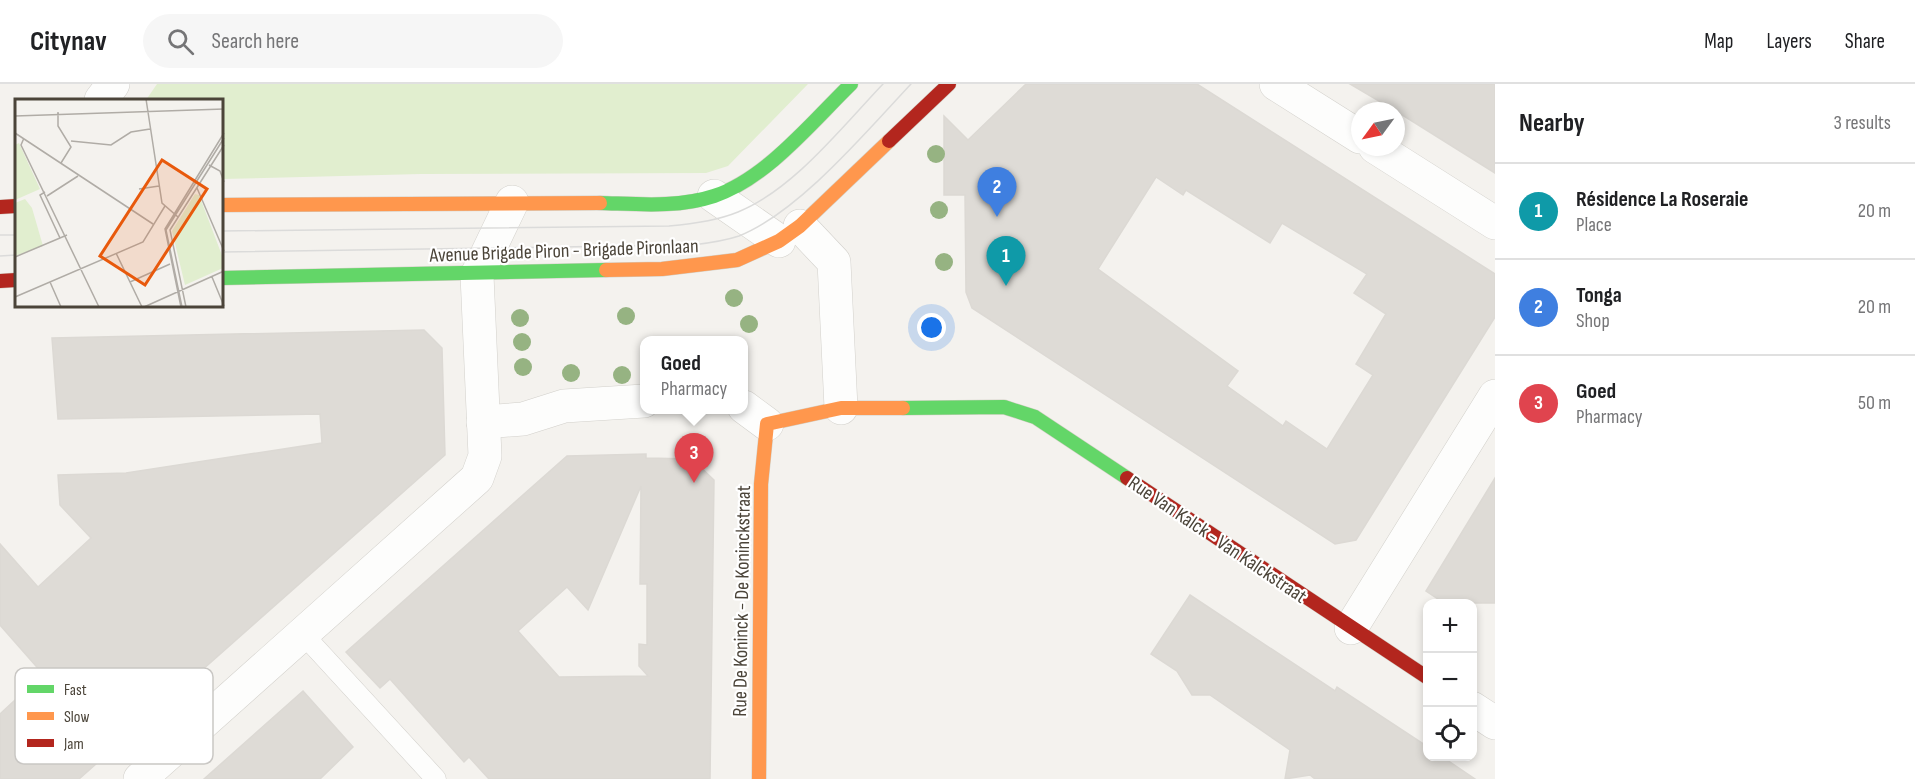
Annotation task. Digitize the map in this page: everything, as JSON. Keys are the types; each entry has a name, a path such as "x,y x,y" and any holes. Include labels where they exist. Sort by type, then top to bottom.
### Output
{"street":[{"path":"102,99 113,84"},
{"path":"224,205 512,202 665,204 714,196 767,167 851,84"},
{"name":"Avenue Brigade Piron - Brigade Pironlaan","path":"224,278 662,270 737,260 790,234 949,84"},
{"path":"1276,84 1351,131"},
{"path":"1389,156 1495,223"},
{"path":"714,196 790,234 834,262 841,408"},
{"path":"213,713 477,478 485,456 477,275 512,202"},
{"path":"0,207 15,206"},
{"path":"0,281 15,280"},
{"path":"1351,628 1495,396"},
{"path":"483,422 523,419 564,406 640,401"},
{"name":"Rue Van Kalck - Van Kalckstraat","path":"755,415 841,408 1004,407 1035,417 1423,675"},
{"name":"Rue De Koninck - De Koninckstraat","path":"755,415 761,484 759,779"},
{"path":"1477,711 1495,723"},
{"path":"140,779 157,764"}],"lane":[{"path":"302,633 436,779"}],"green space":[{"path":"157,84 808,84 728,166 706,173 421,174 224,179 224,99 147,99"}],"building":[{"path":"1026,84 1197,84 1495,274 1495,317 1356,540 1335,544 972,308 966,292 965,195 944,195 944,116 968,140","holes":["1156,177 1183,195 1186,190 1270,243 1282,223 1367,274 1354,293 1386,314 1356,364 1373,375 1327,449 1286,421 1283,426 1227,386 1238,371 1098,269"]},
{"path":"1350,84 1495,84 1495,173 1405,117 1405,102 1381,102"},
{"path":"424,330 442,348 445,455 204,668 38,668 0,625 0,544 38,587 91,538 60,505 58,475 126,473 322,443 320,414 58,419 52,338"},
{"path":"646,454 646,458 692,459 714,480 710,779 489,779 469,757 464,762 390,679 380,688 346,652 567,456","holes":["641,486 640,584 647,584 647,645 639,644 639,666 648,676 559,677 518,631 567,587 588,610"]},
{"path":"1495,478 1495,603 1477,603 1477,599 1438,599 1426,591"},
{"path":"1190,595 1335,691 1337,687 1423,744 1423,761 1448,761 1475,779 1315,779 1310,775 1285,779 1290,750 1210,695 1192,695 1177,671 1151,654"},
{"path":"303,691 353,747 320,779 204,779"},
{"path":"15,700 15,764 96,764 79,779 0,779 0,714"}],"tram line":[{"path":"224,231 669,226 713,220 738,212 778,189 816,156 883,84"},
{"path":"224,252 693,245 728,239 762,225 808,190 853,147 911,84"},
{"path":"0,235 15,235"},
{"path":"0,256 15,255"}],"traffic: fast":[{"path":"600,203 686,202 714,196 733,188 770,163 851,84"},
{"path":"224,278 606,270"},
{"path":"903,408 1004,407 1035,417 1127,478"}],"traffic: slow":[{"path":"606,270 662,269 737,260 779,241 800,226 889,141"},
{"path":"224,205 600,203"},
{"path":"759,779 761,484 767,424 841,408 903,408"}],"traffic: jam":[{"path":"889,141 949,84"},
{"path":"0,207 15,206"},
{"path":"0,281 15,280"},
{"path":"1127,478 1423,675"}],"place":[{"name":"Tonga","path":"997,217"},
{"name":"Résidence La Roseraie","path":"1006,286"},
{"name":"Goed","path":"694,483"}]}
